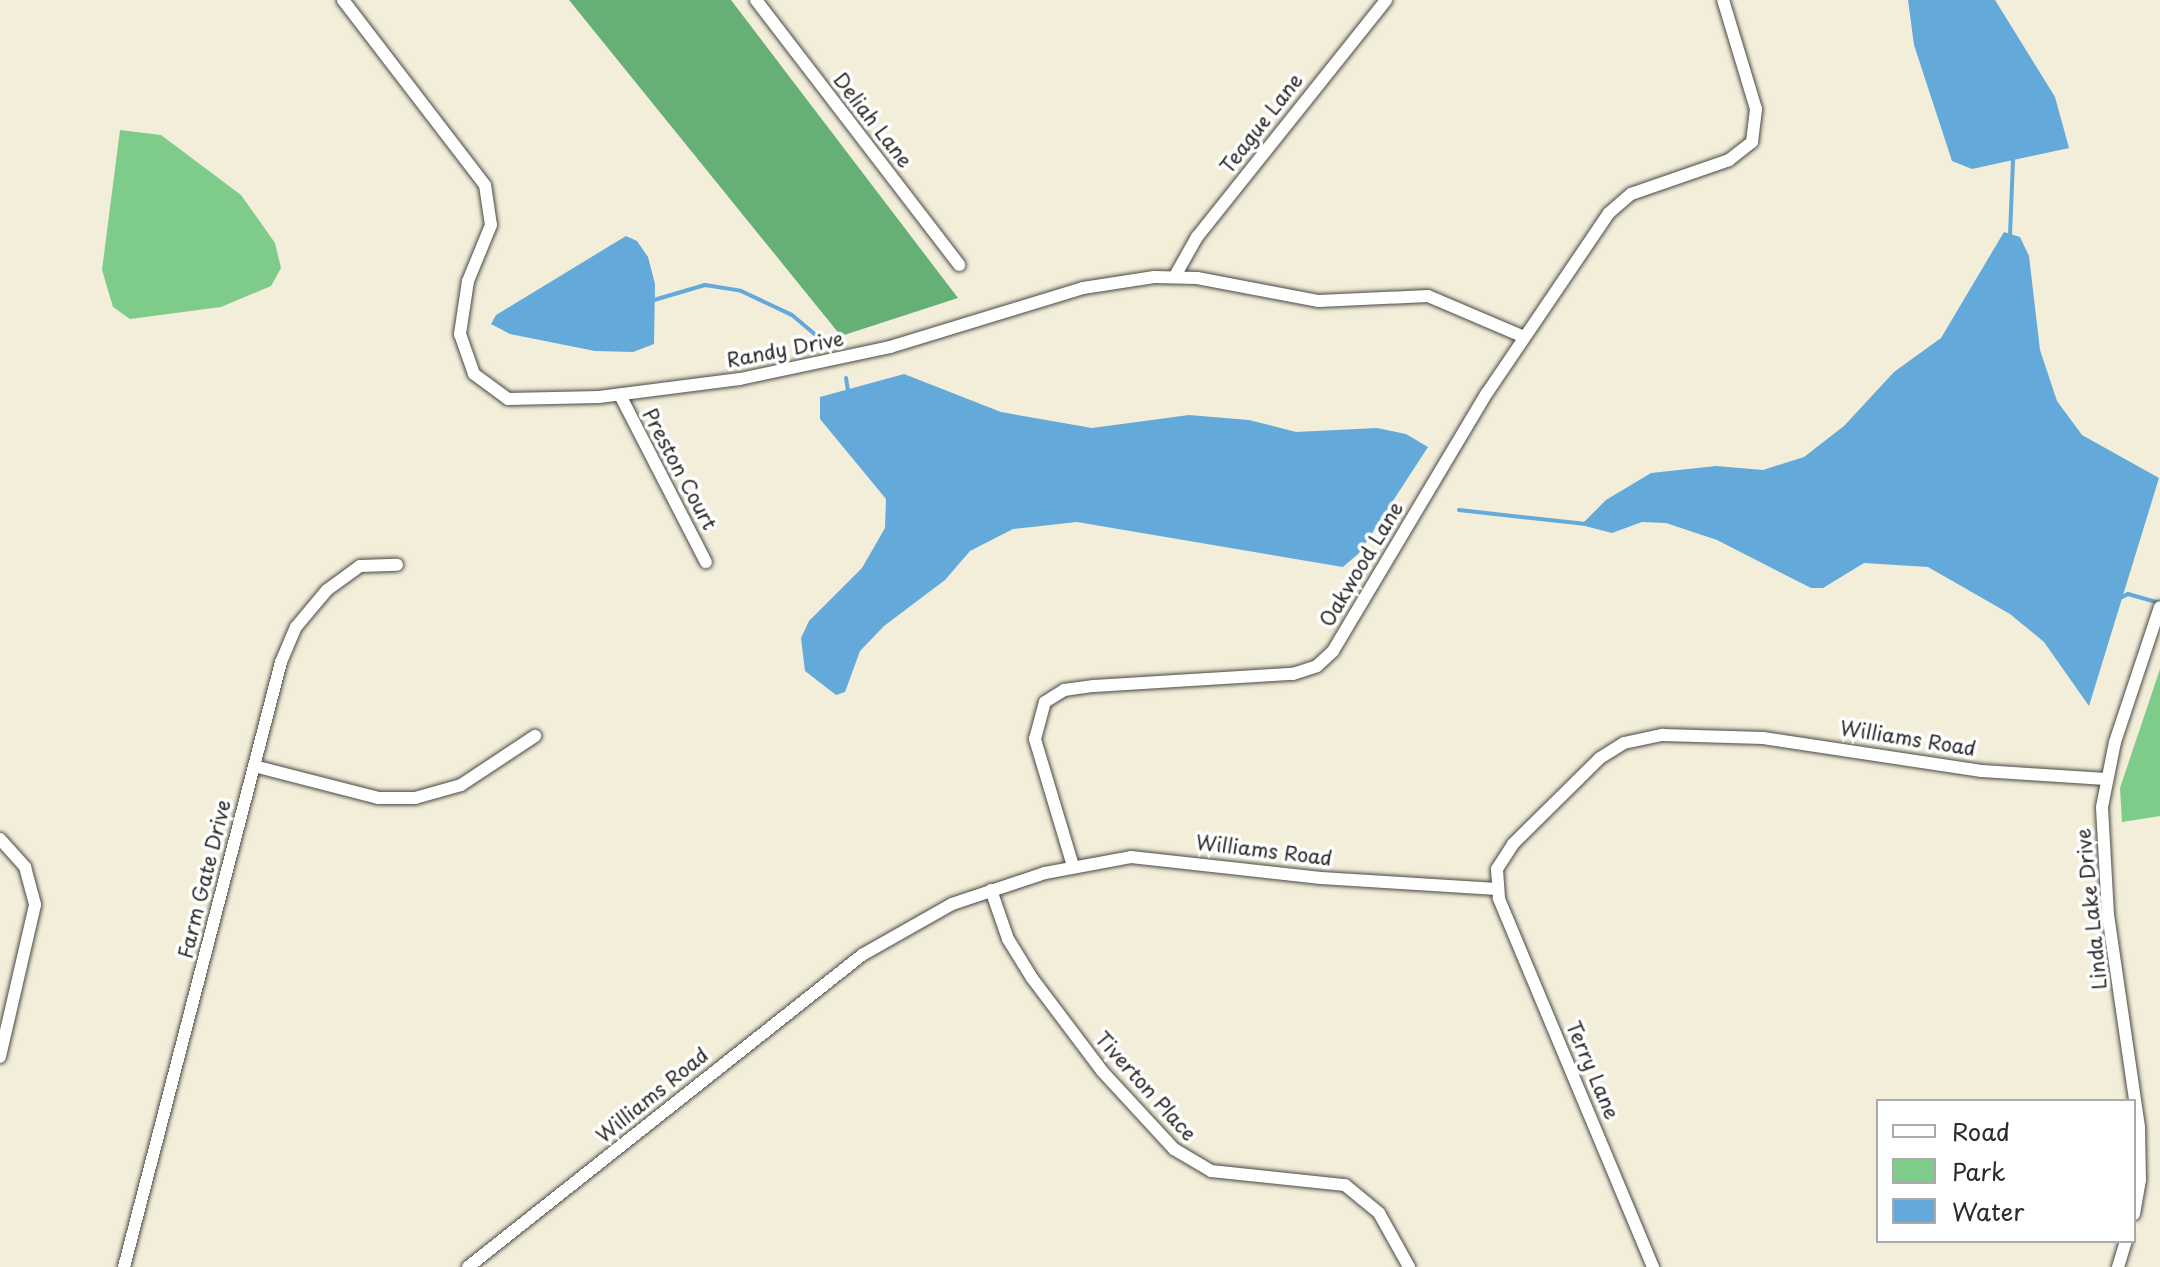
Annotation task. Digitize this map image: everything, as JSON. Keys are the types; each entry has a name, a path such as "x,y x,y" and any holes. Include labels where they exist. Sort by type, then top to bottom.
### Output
{"street":[{"name":"Randy Drive","path":"343,0 485,185 491,225 468,281 460,324 474,374 486,387 517,401 620,395 816,364 890,347 1083,288 1175,276 1319,301 1428,296 1524,337"},
{"name":"Deliah Lane","path":"756,0 959,265"},
{"name":"Teague Lane","path":"1175,276 1197,237 1386,0"},
{"name":"Oakwood Lane","path":"1073,866 1035,739 1045,702 1064,690 1293,674 1324,661 1524,337 1616,206 1648,187 1729,160 1752,142 1757,124 1723,0"},
{"name":"Preston Court","path":"620,395 706,562"},
{"name":"Farm Gate Drive","path":"124,1267 281,662 311,607 360,566 397,565"},
{"name":"Linda Lake Drive","path":"2134,1099 2108,915 2101,830 2106,779 2158,612"},
{"path":"254,766 379,798 415,798 461,785 535,736"},
{"name":"Williams Road","path":"468,1267 862,955 917,920 991,890 1073,866 1162,858 1321,878 1497,889 1497,869 1513,844 1600,758 1639,739 1747,737 1982,771 2106,779"},
{"path":"0,839 25,867 35,905 0,1057"},
{"name":"Terry Lane","path":"1497,889 1653,1267"},
{"name":"Tiverton Place","path":"991,890 1008,939 1032,978 1102,1071 1174,1149 1221,1173 1345,1185 1379,1213 1409,1267"},
{"name":"Linda Lake Drive","path":"2136,1110 2140,1138 2136,1189"},
{"path":"2118,1267 2125,1243"}],"green space":[{"path":"569,0 731,0 958,298 841,336"},
{"path":"120,130 161,135 241,195 275,243 281,268 271,286 221,307 130,319 113,307 102,270"},
{"path":"2160,669 2160,816 2122,822 2120,788"}],"water":[{"path":"1908,0 1995,0 2055,97 2069,148 1972,169 1952,161 1914,45"},
{"path":"2004,232 2020,237 2029,256 2040,350 2057,401 2082,435 2159,478 2089,706 2044,642 2010,614 1928,567 1864,563 1823,588 1811,588 1717,540 1666,523 1642,522 1612,533 1581,525 1606,500 1651,473 1716,466 1763,470 1804,457 1844,426 1894,372 1941,338"},
{"path":"626,236 637,241 648,257 655,284 654,344 633,352 595,351 510,334 491,324 496,315"},
{"path":"904,374 1001,412 1092,428 1189,415 1249,420 1296,432 1377,428 1406,434 1428,447 1359,553 1343,567 1077,522 1013,529 970,551 945,580 884,626 860,651 845,692 836,695 805,671 801,638 809,621 862,568 885,528 886,499 820,419 820,397"}],"waterway":[{"path":"2010,235 2013,160"},
{"path":"654,300 705,285 741,291 792,315 823,341"},
{"path":"846,378 848,391"},
{"path":"1459,510 1586,524"},
{"path":"2120,598 2128,594 2160,603"}]}
